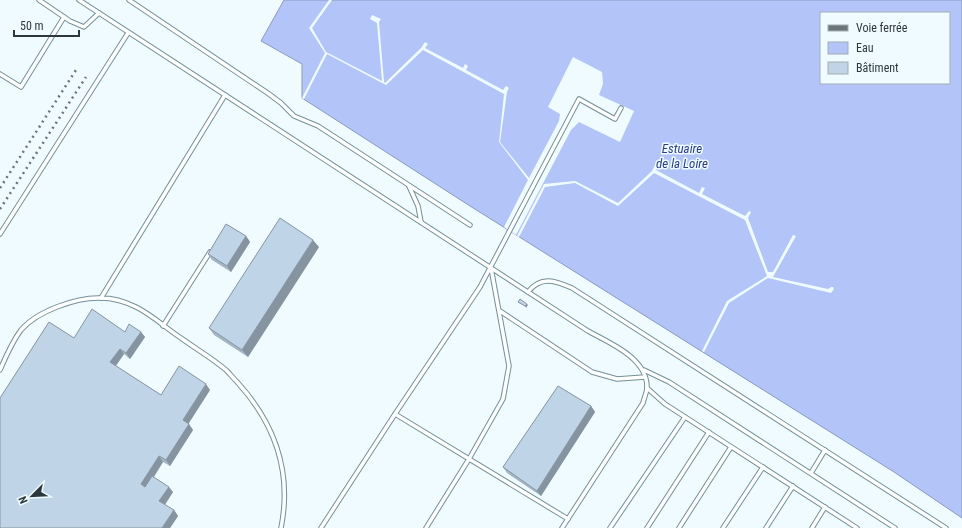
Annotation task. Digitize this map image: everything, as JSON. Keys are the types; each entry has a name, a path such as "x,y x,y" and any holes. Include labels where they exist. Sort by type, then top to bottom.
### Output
{"lane":[{"path":"39,0 70,21 84,27 99,13"},
{"path":"79,0 588,331 626,352 644,370 669,382 895,528"},
{"path":"129,0 269,94 294,116 318,126 470,225"},
{"path":"0,74 21,88 64,17"},
{"path":"0,234 128,33"},
{"path":"101,298 225,95"},
{"path":"321,528 492,268 580,99 615,119 621,108"},
{"path":"409,185 418,206 421,222"},
{"path":"164,326 213,246"},
{"path":"426,528 469,459 503,399 509,366 492,268"},
{"path":"528,292 533,286 543,282 556,280 572,288 946,528"},
{"path":"0,370 13,343 22,329 35,318 51,309 84,299 101,298 119,301 136,307 226,370 249,395 268,423 278,450 284,477 284,511 281,528"},
{"path":"500,311 592,372 617,379 645,377"},
{"path":"562,528 643,403 647,388 644,370"},
{"path":"647,388 665,404 857,528"},
{"path":"395,414 568,519"},
{"path":"610,528 685,417"},
{"path":"647,528 709,432"},
{"path":"679,528 731,447"},
{"path":"811,473 825,450"},
{"path":"723,528 763,467"},
{"path":"766,528 793,486"},
{"path":"812,528 825,507"}],"water":[{"name":"Estuaire de la Loire","path":"284,0 962,0 962,518 894,472 470,206 302,98 302,64 261,41"}],"pier":[{"path":"329,0 332,0 312,28 326,52 382,81 377,23 370,19 372,15 381,19 379,22 385,83 421,48 425,42 428,44 425,48 463,68 465,64 468,66 466,70 503,90 506,86 509,88 507,92 500,142 529,178 559,121 560,114 548,107 573,57 602,72 603,84 599,95 634,111 620,142 579,122 571,130 516,235 504,227 528,180 499,142 504,94 423,50 386,85 327,54 304,99 302,98 325,53 309,28"},
{"path":"655,165 658,167 656,170 699,193 702,187 705,188 702,194 745,216 749,211 751,212 748,218 768,272 773,272 793,235 796,236 773,277 828,289 833,287 834,289 831,293 768,278 729,303 704,352 702,351 727,301 767,276 745,220 654,173 618,206 575,183 545,187 519,237 517,236 544,184 575,181 618,203 652,171"}],"building":[{"path":"280,218 313,240 242,350 209,328"},
{"path":"226,224 246,236 227,266 208,254"},
{"path":"520,299 527,304 525,306 518,302"},
{"path":"92,309 125,332 129,324 141,332 126,353 120,349 110,362 161,395 179,366 206,384 183,420 189,424 166,460 159,456 141,484 145,487 152,476 169,487 159,501 174,510 162,528 0,528 0,398 49,322 74,338"},
{"path":"558,386 591,406 537,491 503,467"}],"railway":[{"path":"0,188 76,70"},
{"path":"0,209 86,77"}]}
